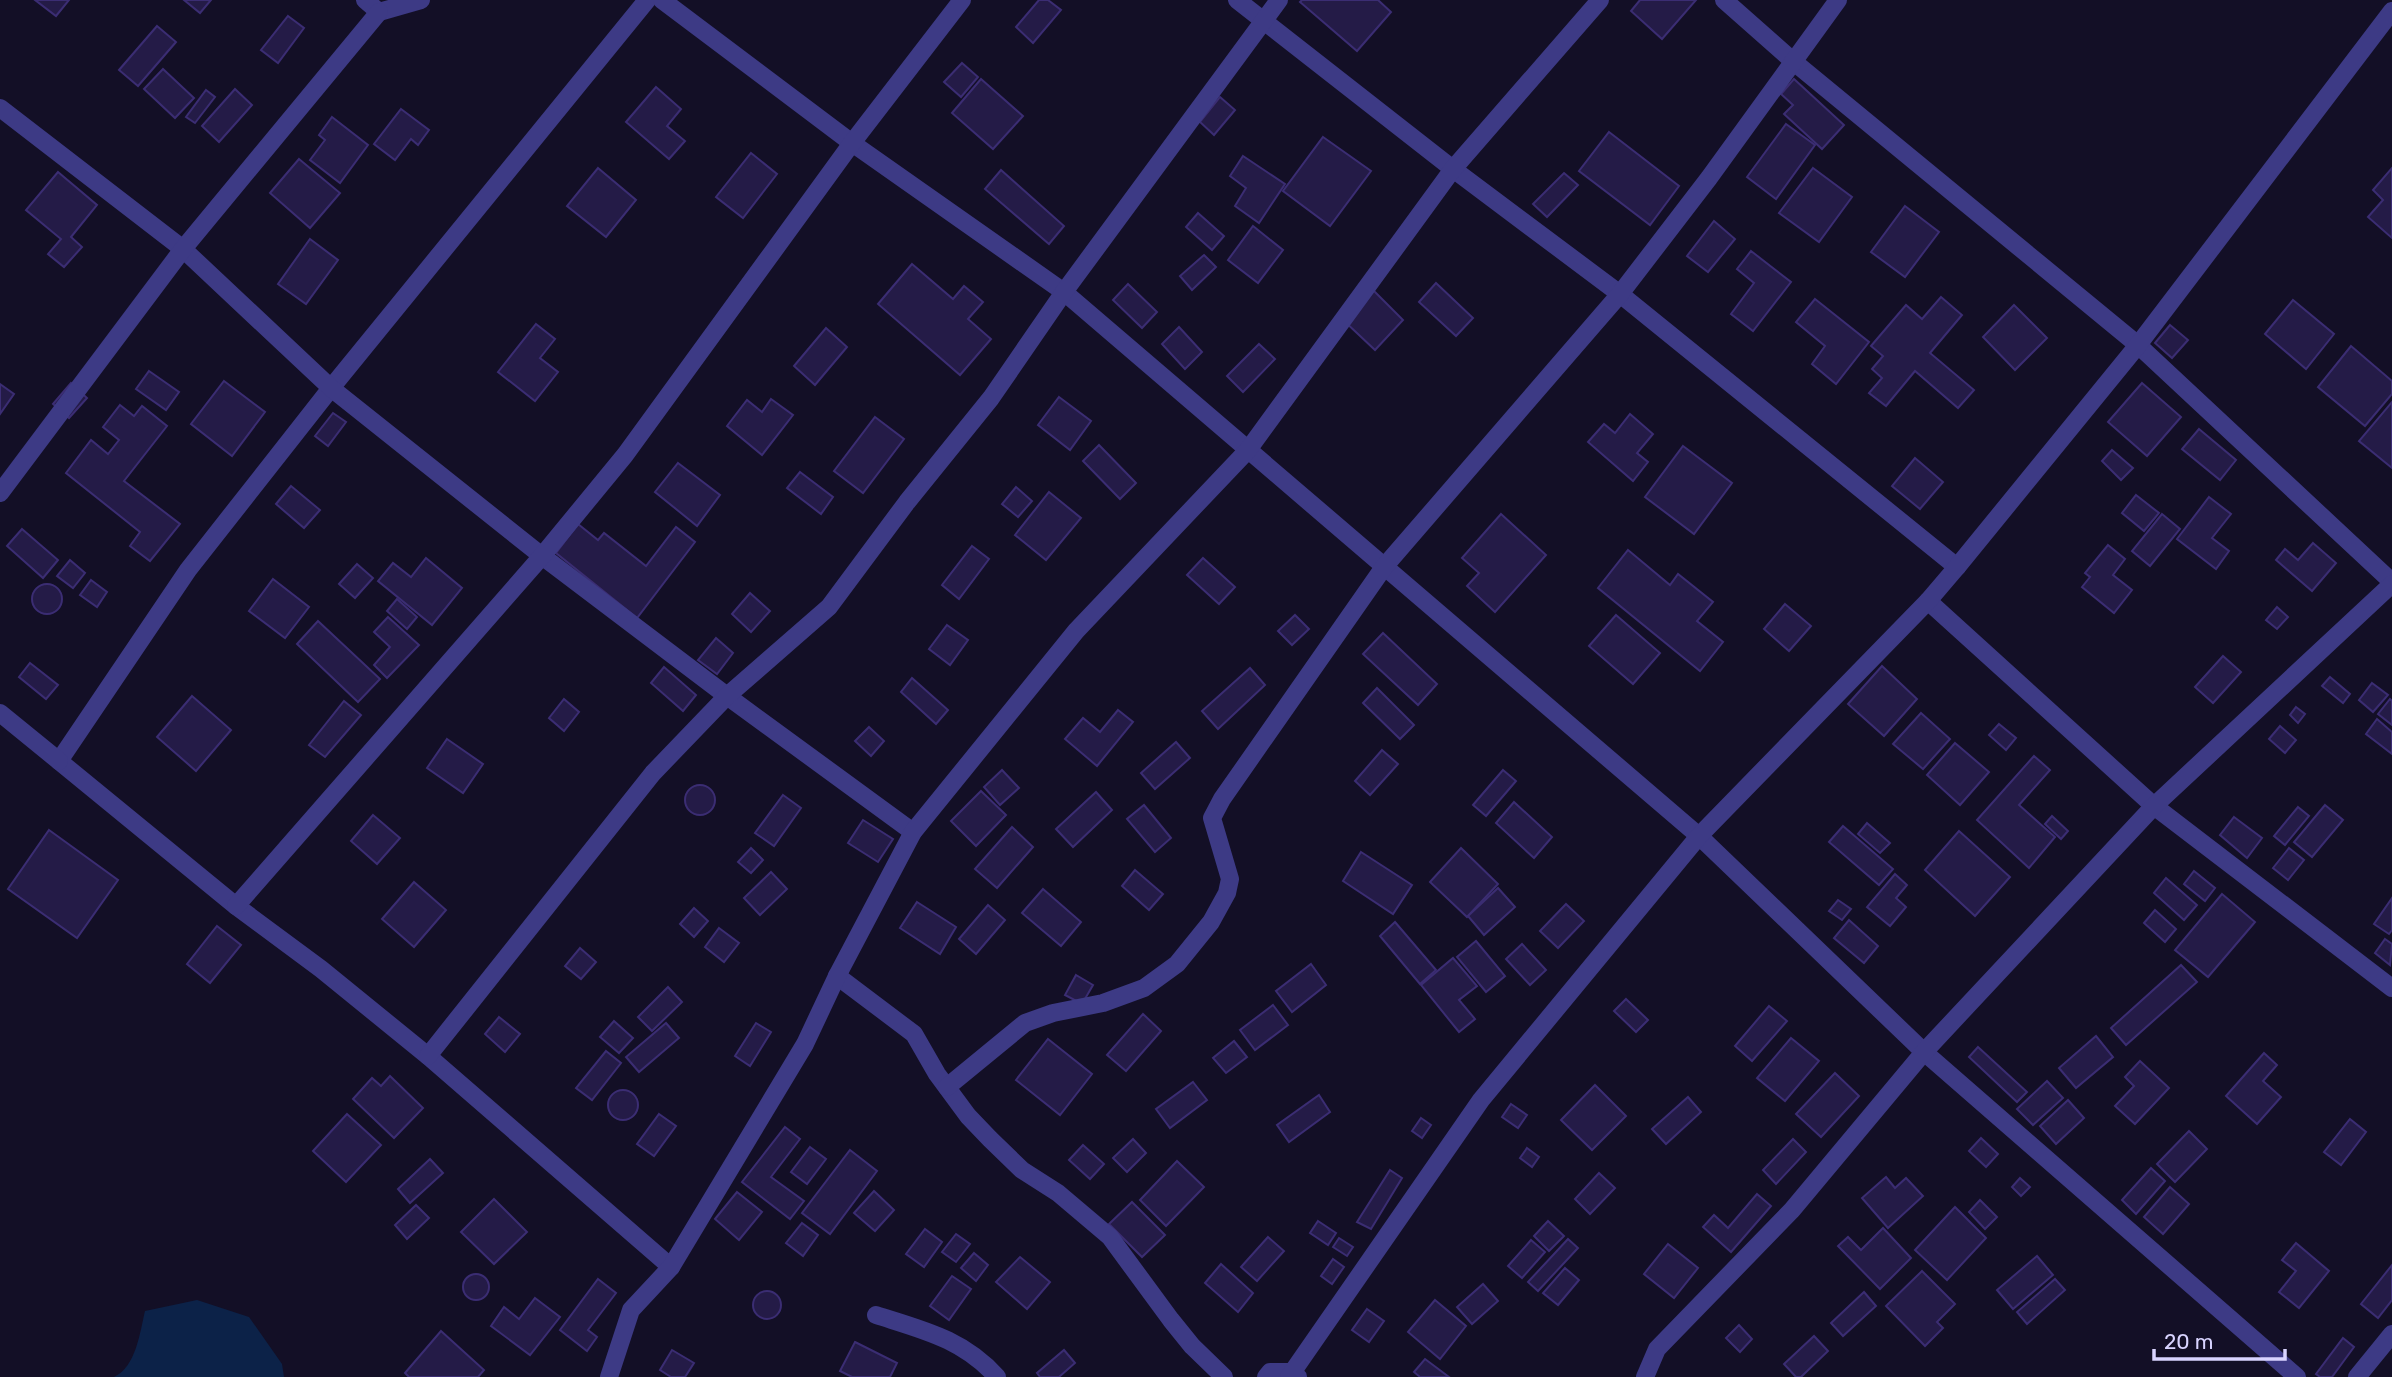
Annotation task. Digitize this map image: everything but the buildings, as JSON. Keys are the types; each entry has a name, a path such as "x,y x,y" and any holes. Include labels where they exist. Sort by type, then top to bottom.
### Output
{"street":[{"path":"365,0 379,12"},
{"path":"0,494 183,249 379,12 421,0"},
{"path":"59,761 188,570 331,388 647,0"},
{"path":"662,0 852,143 1064,292 1699,836 1924,1052 2297,1377"},
{"path":"236,906 542,556 625,455 852,143 962,0"},
{"path":"1237,0 1620,294 1957,567"},
{"path":"428,1056 653,773 727,696 829,607 907,502 991,398 1064,292 1279,0"},
{"path":"608,1377 631,1310 671,1267 805,1044 913,832 1076,631 1248,450 1454,169 1600,0"},
{"path":"1645,1377 1657,1349 1792,1210 1924,1052 2154,806 2392,583 2138,345 1794,62 1724,0"},
{"path":"947,1087 1025,1023 1053,1013 1103,1003 1144,988 1177,964 1211,922 1227,893 1229,869 1212,818 1222,799 1384,567 1620,294 1838,0"},
{"path":"1266,1377 1270,1372 1293,1376 1481,1100 1699,836 1928,601 1957,567 2138,345 2392,11"},
{"path":"0,108 183,249 331,388 542,556 913,832"},
{"path":"1928,601 2154,806 2392,988"},
{"path":"0,713 236,906 321,969 428,1056 671,1267"},
{"path":"838,976 914,1034 968,1116 1022,1170 1066,1199 1110,1237 1192,1346 1224,1377"},
{"path":"876,1315 952,1340 983,1360 998,1377"},
{"path":"2357,1377 2392,1334"}],"water":[{"path":"197,1300 249,1317 282,1364 284,1377 114,1377 132,1357 145,1311"}]}
